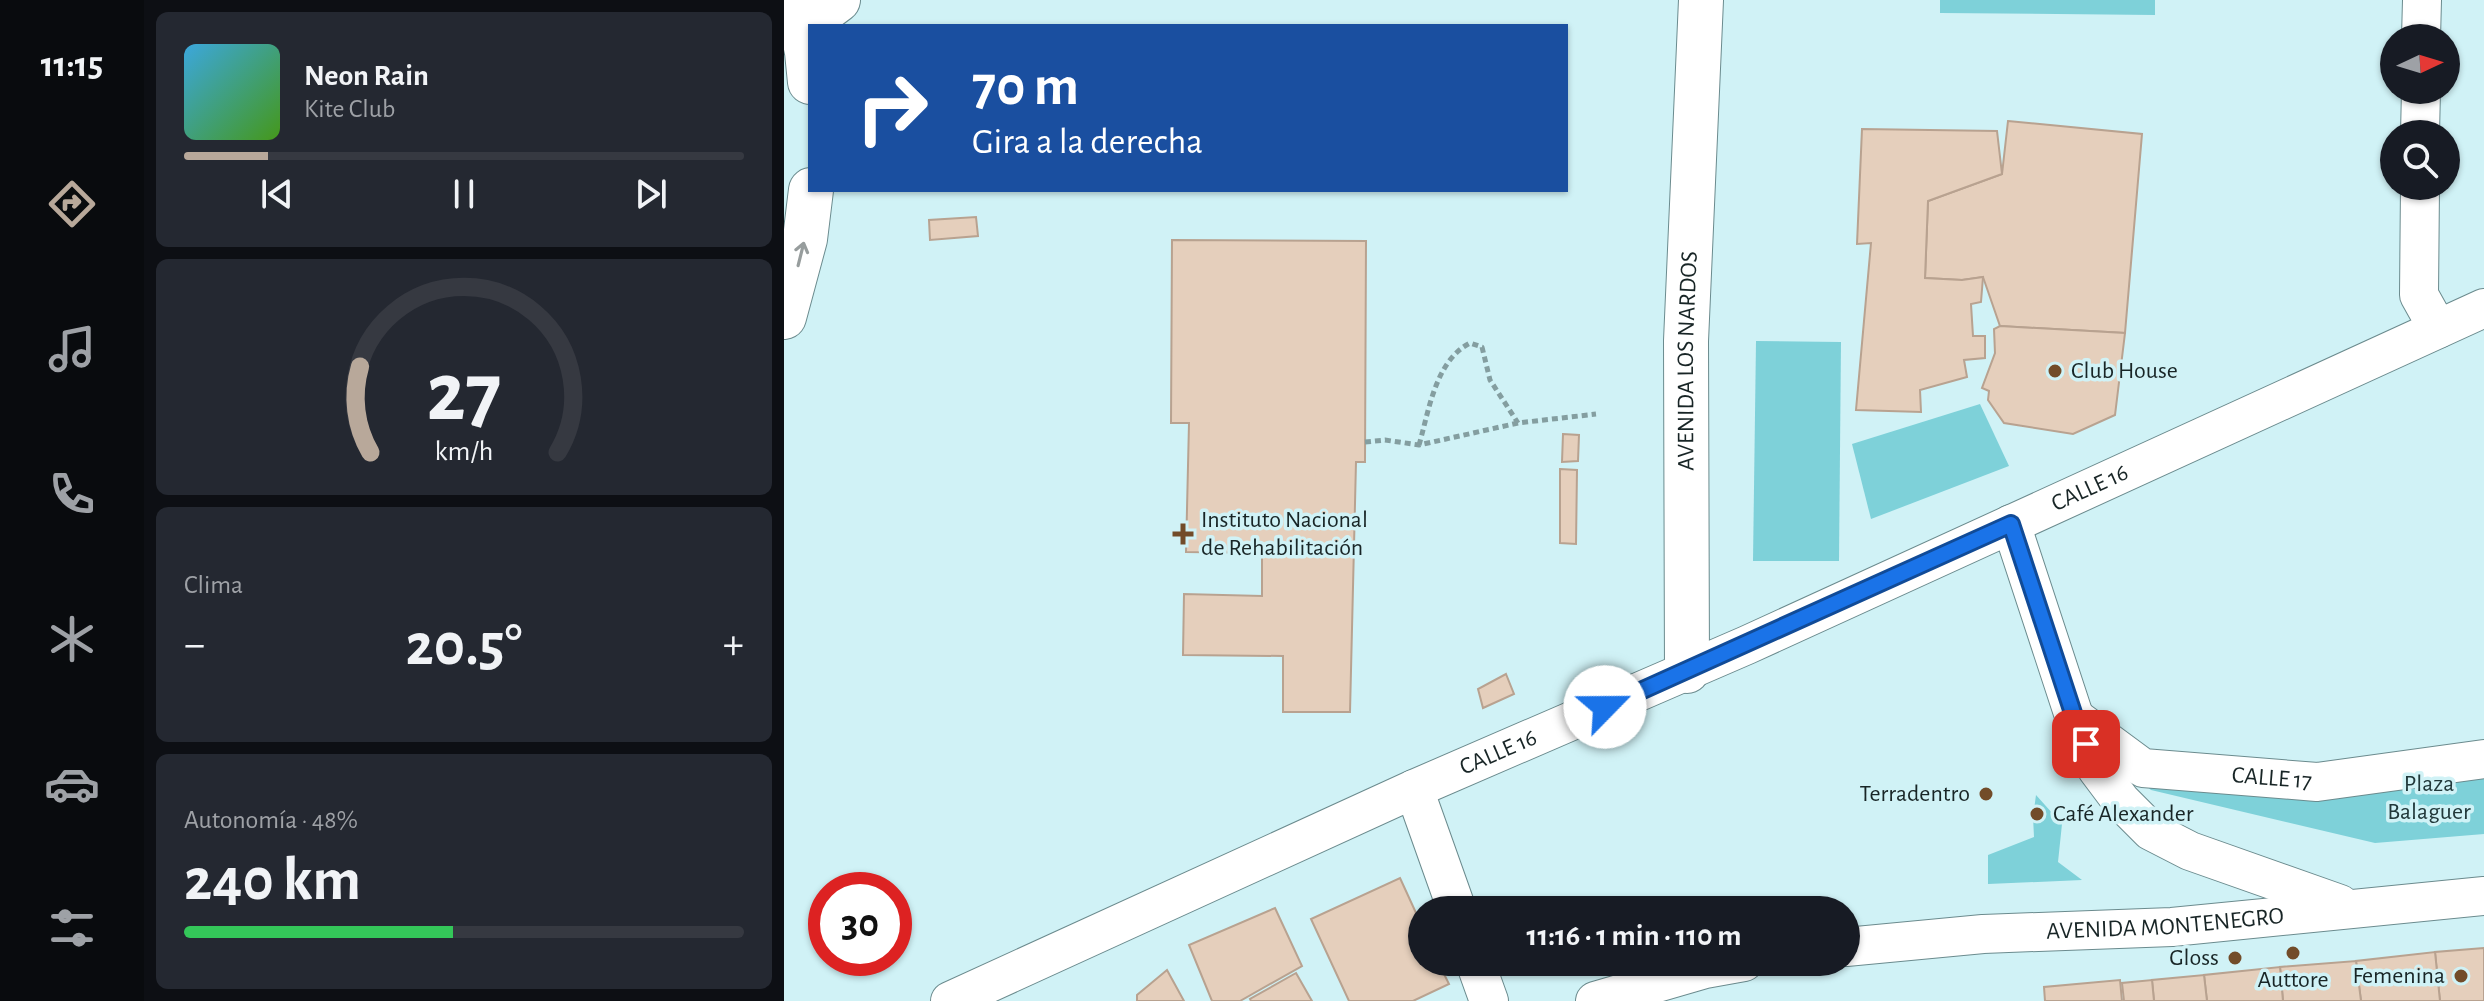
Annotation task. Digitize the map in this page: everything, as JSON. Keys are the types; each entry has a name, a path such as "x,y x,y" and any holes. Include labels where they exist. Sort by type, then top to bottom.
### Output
{"street":[{"path":"784,7 793,0 808,42"},
{"path":"819,24 822,12 838,0"},
{"name":"AVENIDA LOS NARDOS","path":"1687,671 1686,341 1701,0"},
{"name":"AVENIDA LOS NARDOS","path":"1700,50 1710,0"},
{"path":"2421,24 2422,0"},
{"path":"784,317 805,239 811,192"},
{"path":"2420,200 2419,295 2438,329"},
{"name":"CALLE 16","path":"950,1001 1414,789 1687,671 2484,308"},
{"path":"2011,524 2075,719 2097,769 2121,801 2151,831 2190,851 2350,908"},
{"name":"CALLE 17","path":"2075,719 2143,768 2317,782 2484,759"},
{"path":"1414,789 1452,896"},
{"name":"AVENIDA MONTENEGRO","path":"1860,946 1983,934 2172,927 2484,896"},
{"path":"1480,976 1489,1001"},
{"path":"1595,1001 1681,976"}],"path":[{"path":"1419,445 1441,373 1459,348 1470,343 1482,347 1490,380 1518,423"},
{"path":"1365,442 1385,440 1419,445 1518,423 1596,414"}],"green space":[{"path":"1940,0 2155,0 2155,15 1940,13"},
{"path":"1756,341 1841,342 1839,561 1753,561"},
{"path":"1980,404 2009,466 1871,519 1852,444"},
{"name":"Plaza Balaguer","path":"2484,751 2484,834 2375,843 2151,790 2123,766 2168,779"},
{"path":"2036,795 2062,824 2058,862 2082,880 1988,884 1988,855 2034,837"}],"building":[{"path":"2008,121 2142,134 2125,333 2000,326 1983,277 1962,280 1925,278 1928,201 2002,174"},
{"path":"1862,129 1997,131 2002,174 1928,201 1925,278 1962,280 1983,277 1981,302 1971,304 1973,336 1985,336 1985,358 1964,360 1967,377 1920,390 1921,412 1856,410 1871,243 1857,244"},
{"path":"976,217 978,236 930,240 929,220"},
{"path":"1172,240 1366,241 1365,462 1356,462 1350,712 1283,712 1283,656 1183,655 1184,594 1262,596 1262,553 1186,552 1189,423 1171,423"},
{"name":"Club House","path":"2000,326 2125,333 2115,415 2073,434 2004,423 1988,400 1989,391 1982,388 1995,353 1994,329"},
{"path":"1563,434 1579,435 1578,461 1562,462"},
{"path":"1560,469 1577,470 1576,544 1560,543"},
{"path":"1506,674 1514,694 1483,708 1478,689"},
{"path":"1400,878 1408,896 1408,976 1445,976 1449,984 1413,1001 1349,1001 1311,919"},
{"path":"1275,908 1302,966 1240,1001 1212,1001 1189,945"},
{"name":"Femenina","path":"2484,948 2484,1001 2440,1001 2435,952"},
{"path":"2435,952 2440,1001 2361,1001 2356,961"},
{"path":"2356,961 2361,1001 2283,1001 2280,967"},
{"path":"2280,967 2283,1001 2207,1001 2204,975"},
{"path":"1167,970 1184,1001 1137,1001 1137,995"},
{"path":"1296,973 1312,1001 1251,1001 1250,999"},
{"path":"2204,975 2207,1001 2154,1001 2152,980"},
{"path":"2120,980 2122,1001 2045,1001 2044,987"},
{"path":"2152,980 2154,1001 2124,1001 2122,983"}],"place":[{"name":"Club House","path":"2055,371"},
{"name":"Instituto Nacional de Rehabilitación","path":"1183,534"},
{"name":"Terradentro","path":"1986,794"},
{"name":"Café Alexander","path":"2037,814"},
{"name":"Auttore","path":"2293,953"},
{"name":"Gloss","path":"2235,958"},
{"name":"Femenina","path":"2461,976"}],"route":[{"path":"1605,707 2011,524 2086,744"}]}
